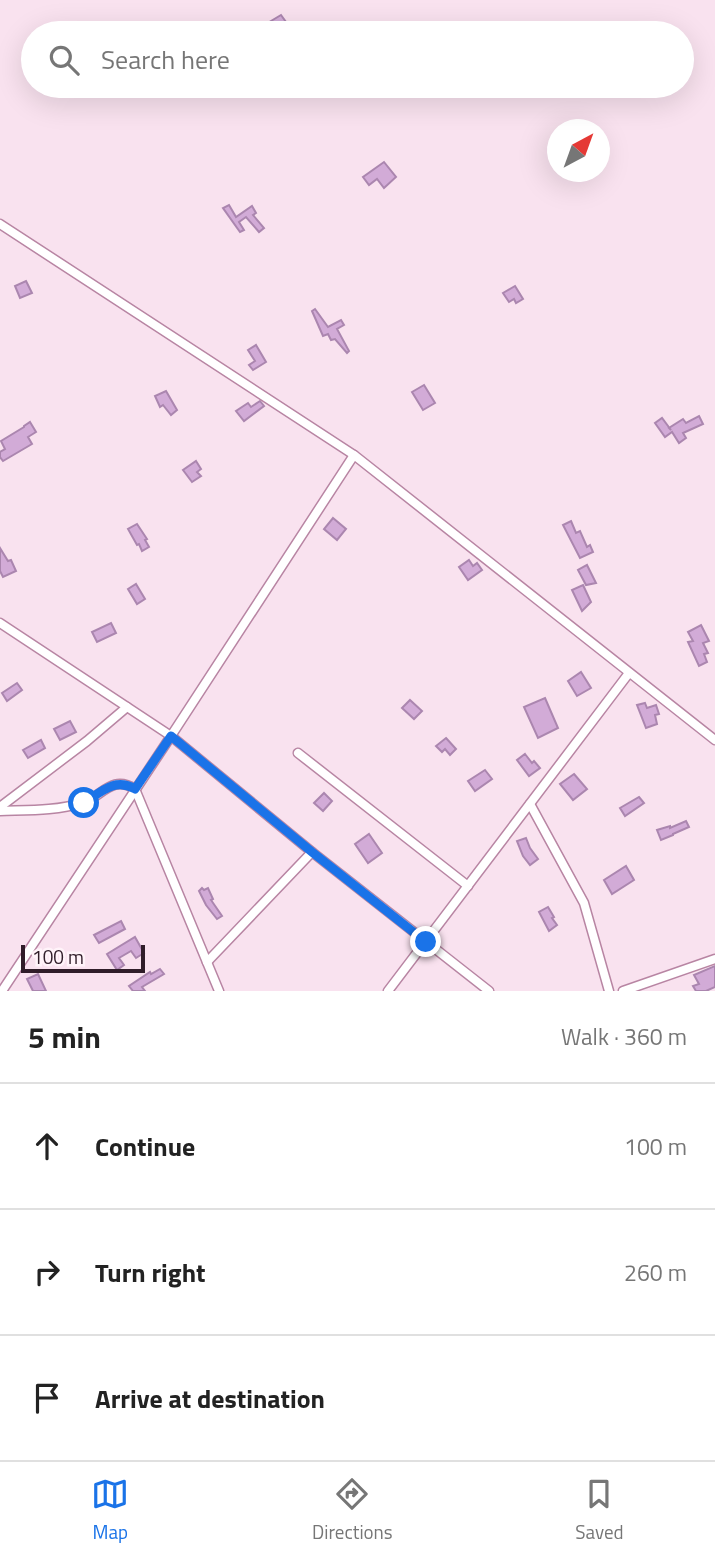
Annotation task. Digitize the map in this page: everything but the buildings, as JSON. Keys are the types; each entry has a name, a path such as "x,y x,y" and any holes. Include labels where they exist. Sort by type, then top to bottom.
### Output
{"street":[{"path":"0,224 354,455 715,740"},
{"path":"2,991 354,455"},
{"path":"0,623 171,736 312,852 489,991"},
{"path":"388,991 629,673"},
{"path":"0,809 127,707"},
{"path":"298,753 468,886"},
{"path":"0,809 40,810 84,803 120,783 135,789 219,991"},
{"path":"530,804 584,903 609,991"},
{"path":"207,962 312,852"},
{"path":"622,991 715,959"}],"route":[{"path":"84,803 120,783 135,789 171,736 426,942"}]}
